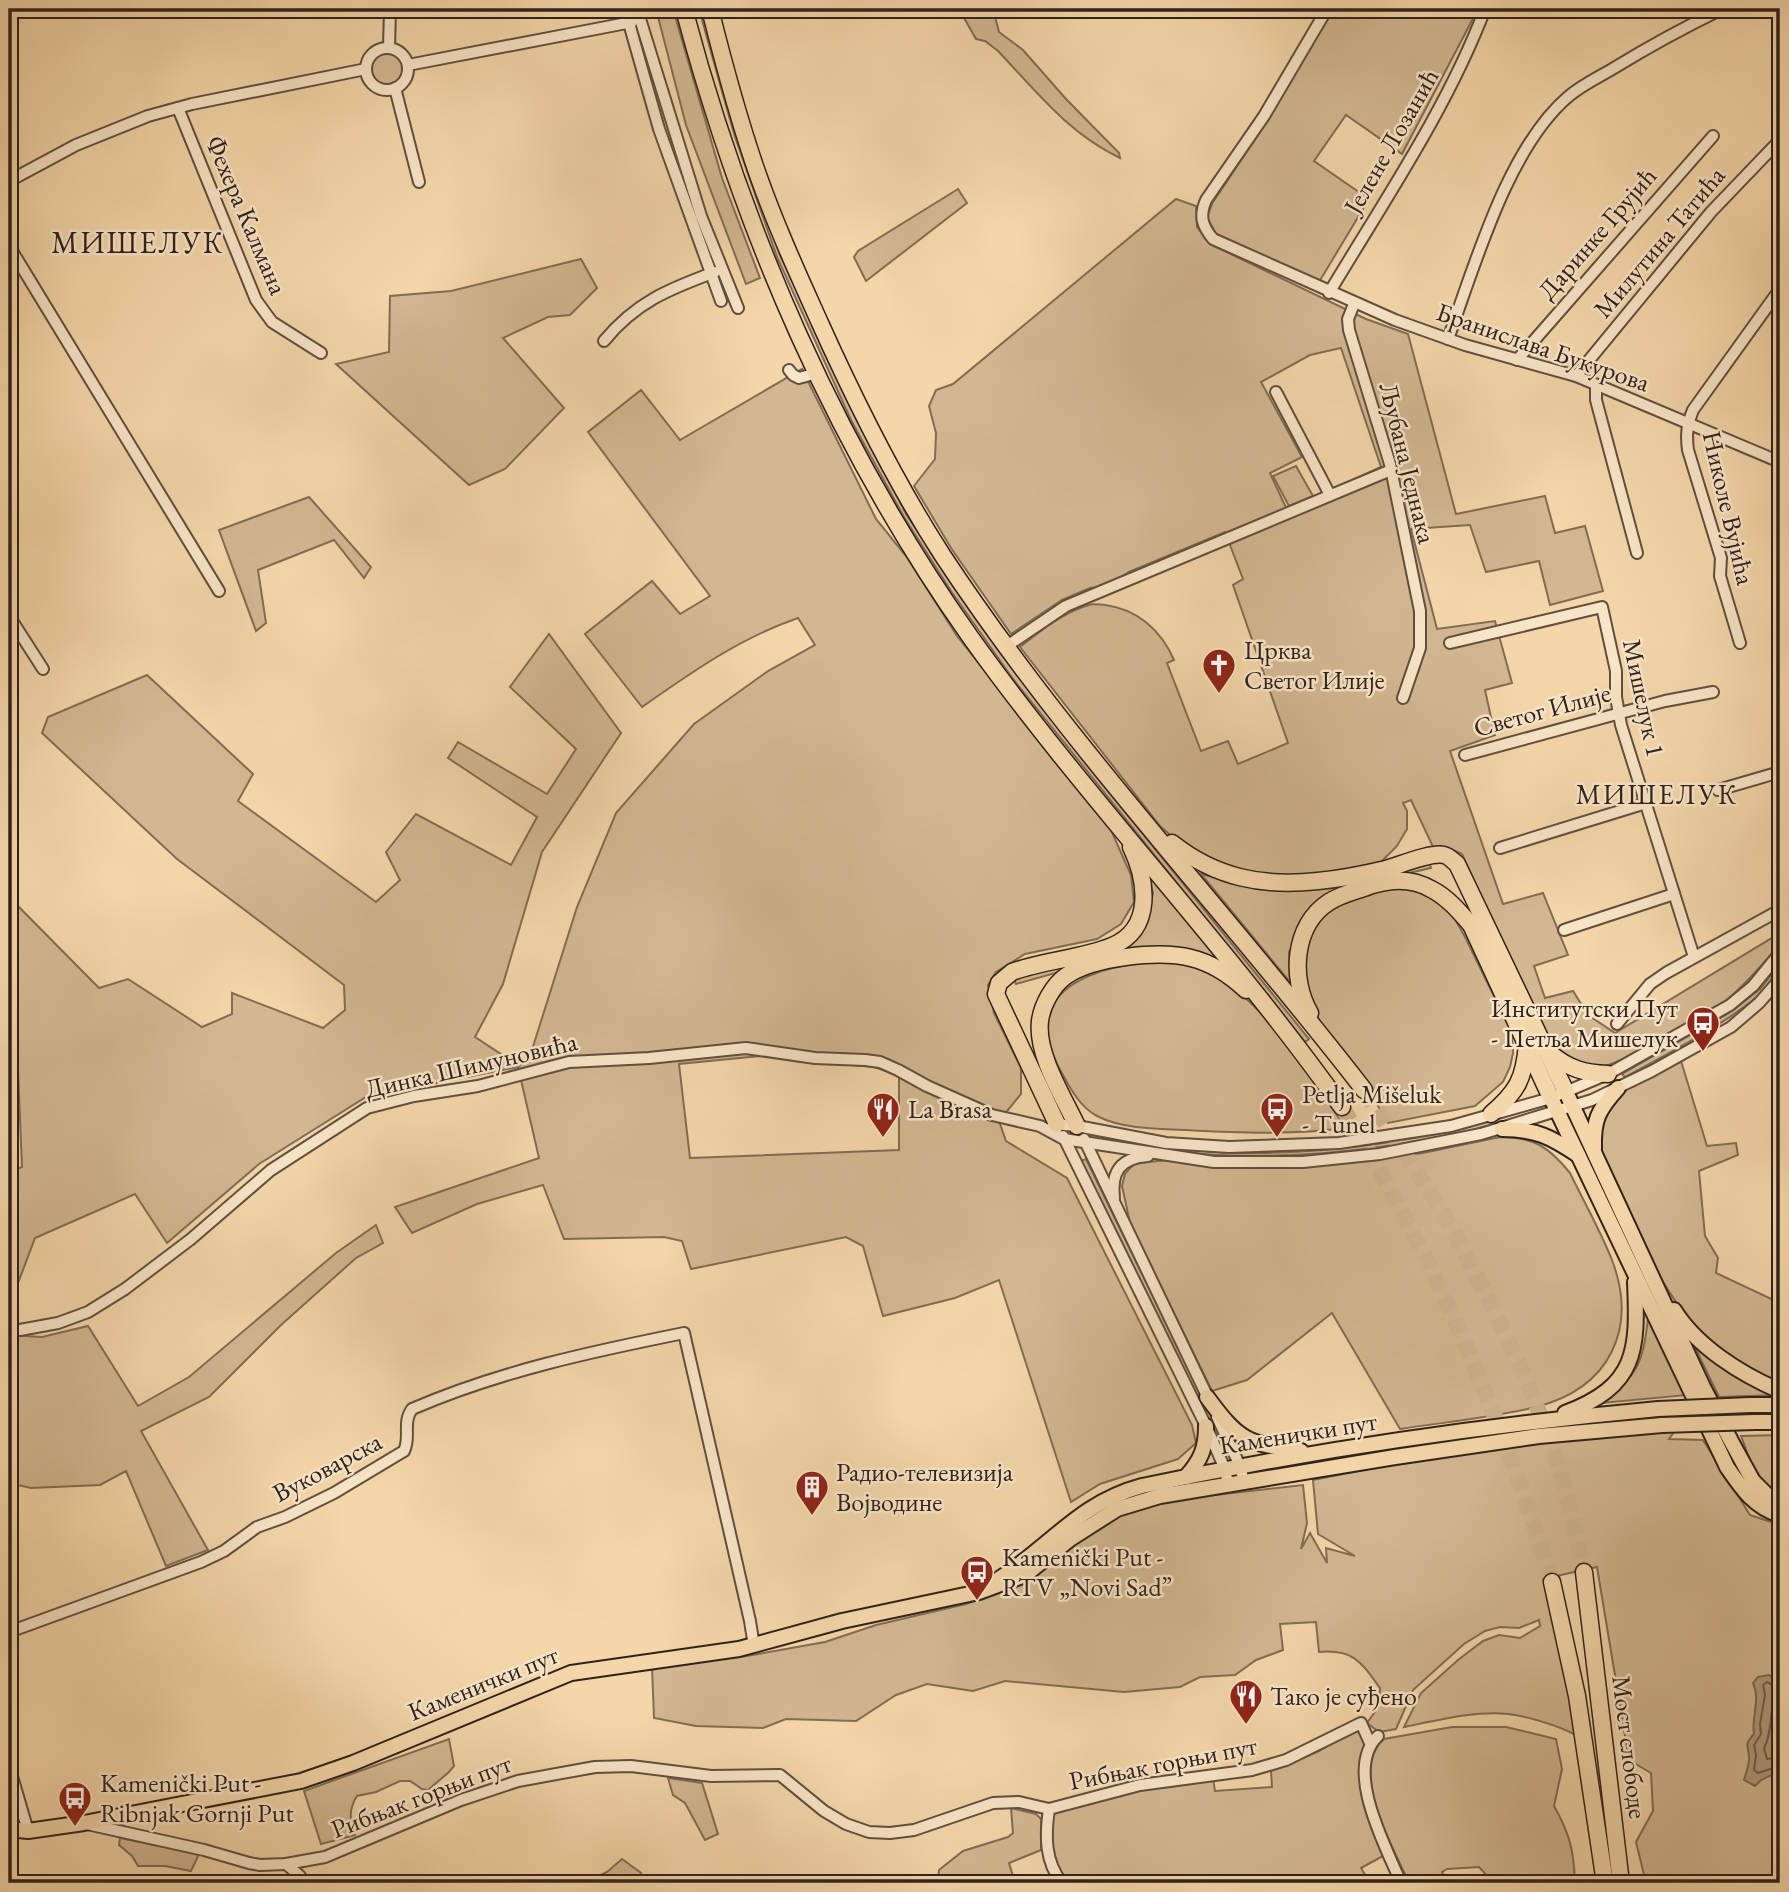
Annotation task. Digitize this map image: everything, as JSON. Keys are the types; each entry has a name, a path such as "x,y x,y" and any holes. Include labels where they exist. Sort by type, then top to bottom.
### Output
{"highway":[{"path":"684,9 707,95 752,224 817,373 889,511 937,588 1007,686 1213,937 1342,1107"},
{"path":"710,9 734,101 774,218 847,384 942,555 1002,640 1139,816 1325,1039 1364,1090"},
{"path":"1060,1131 1009,1026 996,988 1003,978 1012,972 1111,946 1124,939 1134,928 1144,902 1142,874 1131,848 1107,810"},
{"path":"1139,816 1199,863 1226,875 1262,882 1320,881 1383,870 1440,855 1447,856 1457,864 1562,1102"},
{"path":"1325,1039 1306,1007 1296,975 1297,956 1307,926 1327,903 1343,895 1390,880 1410,881 1430,888 1471,925 1535,1045 1573,1069 1613,1081"},
{"path":"1077,1126 1041,1049 1040,1021 1046,1000 1066,976 1107,960 1168,954 1191,958 1212,965 1238,983 1273,1015"},
{"path":"1492,1114 1519,1085 1535,1045"},
{"name":"Мост слободе","path":"1584,1572 1621,1883"},
{"name":"Мост слободе","path":"1552,1582 1589,1768 1605,1883"}],"main road":[{"path":"1594,1154 1595,1122 1613,1081"},
{"path":"1562,1102 1594,1154 1640,1269 1727,1467 1745,1494 1766,1511 1780,1515"},
{"path":"1562,1102 1579,1155 1753,1481 1767,1495 1780,1501"},
{"path":"1502,1129 1532,1130 1544,1134 1579,1155"},
{"path":"1640,1269 1682,1322 1702,1342 1739,1370 1780,1391"},
{"path":"1542,1422 1596,1399 1611,1388 1625,1368 1636,1343 1640,1269"},
{"path":"1207,1397 1233,1430 1247,1440 1313,1453"},
{"name":"Каменички пут","path":"9,1829 28,1831 84,1823 301,1781 353,1763 571,1673 754,1646 842,1621 979,1592 1025,1575 1070,1539 1117,1509 1226,1477 1240,1466 1313,1453 1542,1422 1658,1409 1780,1405"},
{"name":"Каменички пут","path":"979,1592 1027,1561 1077,1516 1098,1502 1119,1492 1186,1476 1226,1477 1244,1482 1344,1464 1539,1436 1662,1425 1780,1422"},
{"path":"1186,1476 1203,1455 1206,1426"}],"street":[{"path":"389,48 390,9"},
{"path":"625,9 659,129 709,274 721,301"},
{"name":"Бранислава Букурова","path":"1327,9 1261,121 1206,200 1202,215 1206,231 1213,239 1354,304 1448,339 1576,376 1780,460"},
{"name":"Јелене Лозанић","path":"1329,293 1433,119 1485,9"},
{"path":"1448,339 1508,182 1545,122 1568,96 1585,85 1659,40 1722,9"},
{"path":"408,65 628,23 638,14 701,216 737,308"},
{"path":"389,48 402,53 408,65 406,79 395,89 376,86 367,75 367,62 376,51 389,48"},
{"path":"9,181 76,145 127,123 178,108 366,69"},
{"path":"395,89 419,182"},
{"name":"Фехера Калмана","path":"178,108 256,300 272,322 321,353"},
{"name":"Даринке Грујић","path":"1517,360 1713,136"},
{"name":"Милутина Татића","path":"1576,376 1711,212 1780,140"},
{"path":"9,246 219,591"},
{"path":"604,341 619,323 648,300 721,270"},
{"path":"1688,422 1693,410 1780,289"},
{"name":"Љубана Једнака","path":"1354,304 1348,319 1349,330 1391,470 1420,611 1420,648 1403,698"},
{"path":"789,370 793,376 799,378 817,373"},
{"path":"1596,384 1596,400 1637,553"},
{"path":"1276,392 1330,495"},
{"name":"Николе Вујића","path":"1688,422 1688,450 1721,558 1720,576 1740,643"},
{"path":"1002,640 1066,606 1391,470"},
{"name":"Мишелук 1","path":"1450,643 1602,607 1616,671 1618,713 1694,957"},
{"path":"9,616 43,669"},
{"name":"Светог Илије","path":"1465,755 1665,701 1713,692"},
{"path":"1718,790 1780,772"},
{"path":"1500,848 1646,803"},
{"path":"1564,930 1674,894"},
{"path":"1617,1024 1650,984 1780,910"},
{"path":"1060,1131 1077,1126 1166,1143 1278,1147 1339,1143 1414,1133 1492,1114 1562,1102 1613,1081 1730,1005 1752,986 1780,953"},
{"path":"1060,1131 1086,1143 1226,1162 1303,1162 1420,1147 1502,1129 1613,1081 1652,1071 1731,1027 1759,1003 1780,979"},
{"name":"Динка Шимуновића","path":"9,1329 20,1331 58,1323 88,1312 125,1289 191,1240 271,1170 367,1108 414,1096 478,1086 569,1062 649,1058 746,1048 815,1058 880,1062 992,1115 1060,1131"},
{"name":"Динка Шимуновића","path":"1040,1126 1060,1131"},
{"path":"1077,1126 1240,1466 1244,1482"},
{"path":"1060,1131 1206,1426 1226,1477"},
{"path":"1116,1208 1114,1180 1116,1171 1123,1163 1138,1157 1164,1155"},
{"name":"Вуковарска","path":"9,1632 201,1562 224,1551 257,1527 285,1517 334,1493 404,1451 408,1442 407,1418 412,1409 484,1380 533,1366 684,1334 754,1646"},
{"name":"Рибњак горњи пут","path":"84,1823 249,1863 286,1864 325,1857 424,1814 496,1788 595,1767 661,1768 711,1776 780,1775 824,1811 846,1824 869,1832 890,1833 914,1830 993,1803 1019,1801 1049,1809 1140,1785 1252,1770 1286,1760 1361,1723 1374,1740 1366,1767 1366,1794 1401,1883"},
{"path":"9,1766 28,1831"},
{"name":"Рибњак горњи пут","path":"1049,1809 1047,1850 1050,1865 1062,1883"},
{"path":"286,1864 300,1876 303,1883"}],"shaded area":[{"path":"656,9 673,9 722,178 760,278 746,284 686,125"},
{"path":"699,9 703,9 738,133 780,255 906,514 1017,674 1090,769 1309,1039 1305,1042 1013,679 951,591 904,517 851,420 777,257 734,134"},
{"path":"959,9 993,9 999,32 1023,50 1119,153 1120,158 1101,148 1069,124 998,51 985,41 976,39"},
{"path":"1333,9 1478,9 1402,154 1346,115 1314,161 1369,199 1319,282 1216,234 1207,217 1213,202 1268,120"},
{"path":"388,51 401,56 406,69 401,82 388,87 375,82 370,69 375,56"},
{"path":"958,189 967,203 866,281 854,257 858,251"},
{"path":"1176,199 1196,206 1197,227 1210,244 1366,319 1408,334 1456,514 1545,496 1555,533 1585,526 1603,591 1550,605 1539,561 1486,572 1470,525 1411,529 1437,629 1495,621 1512,683 1485,690 1495,735 1450,751 1503,904 1543,893 1568,955 1534,966 1545,998 1573,991 1588,1015 1615,1033 1780,933 1780,944 1742,986 1719,1005 1625,1058 1600,1067 1586,1066 1551,1048 1462,854 1451,849 1434,849 1411,800 1403,803 1407,811 1407,829 1397,846 1381,862 1317,876 1263,876 1227,868 1177,841 1160,826 1020,647 1061,617 1080,608 1095,604 1117,607 1147,623 1169,649 1174,660 1167,663 1201,751 1228,741 1238,764 1288,743 1233,585 1243,579 1225,532 1129,572 1107,586 1090,588 1062,600 1011,634 951,548 914,486 935,459 936,433 929,406 936,390 953,384","holes":["1341,348 1381,467 1287,510 1270,473 1302,457 1261,382 1310,355"]},
{"path":"581,259 597,288 570,315 548,317 503,338 564,408 505,469 469,485 336,364 389,352 390,296 451,291"},
{"path":"802,369 876,519 906,556 957,636 1110,828 1131,875 1134,902 1121,924 1097,939 1025,954 996,972 988,985 994,1013 1021,1068 1021,1094 999,1121 1006,1141 1067,1178 1192,1425 1196,1443 1178,1459 1100,1484 1071,1502 999,1280 955,1298 883,1316 863,1246 846,1237 691,1269 682,1241 664,1237 564,1239 543,1185 477,1204 412,1233 395,1207 539,1158 518,1067 366,1097 259,1164 167,1243 135,1194 35,1238 9,1307 9,1172 22,1167 15,997 9,990 9,897 99,988 128,979 202,1027 232,1014 232,993 323,1028 345,1010 344,985 177,859 42,733 48,717 147,675 253,774 238,801 376,902 400,880 386,852 416,814 511,865 537,817 448,758 458,742 547,794 576,749 510,687 549,634 621,733 542,852 503,984 475,1037 519,1066 531,1053 577,907 616,813 694,724 768,671 815,645 798,618 736,646 642,707 585,634 652,581 680,614 710,596 588,432 641,390 680,440","holes":["760,1056 874,1067 899,1075 899,1150 690,1158 679,1064"]},
{"path":"1296,466 1313,496 1289,506 1273,476"},
{"path":"309,497 371,567 364,578 334,540 258,570 266,623 256,631 219,530"},
{"path":"1429,862 1431,868 1343,888 1301,930 1289,952 1290,982 1201,874 1259,889"},
{"path":"1146,868 1224,966 1179,950 1152,946 1016,984 1014,979 1117,951 1149,912 1153,893"},
{"path":"1409,886 1440,902 1453,916 1512,1033 1513,1053 1503,1082 1475,1106 1388,1123 1365,1084 1329,1037 1310,1004 1302,955 1307,940 1329,908 1370,890"},
{"path":"1168,960 1204,970 1230,985 1250,1002 1285,1042 1346,1128 1266,1133 1152,1129 1128,1126 1090,1112 1074,1094 1058,1066 1048,1038 1049,1015 1058,997 1074,983 1095,973 1144,962"},
{"path":"1780,964 1775,978 1739,1011 1625,1077 1622,1074 1729,1013 1760,989"},
{"path":"1681,1061 1707,1146 1736,1143 1738,1155 1699,1171 1705,1236 1718,1258 1716,1273 1780,1303 1780,1384 1743,1365 1707,1339 1687,1319 1648,1259 1600,1161 1602,1112 1620,1090"},
{"path":"1491,1121 1492,1125 1449,1135 1323,1153 1238,1156 1151,1150 1151,1146 1228,1153 1313,1151 1403,1140"},
{"path":"1500,1137 1522,1139 1540,1145 1562,1164 1570,1173 1612,1260 1622,1309 1619,1332 1611,1352 1599,1370 1583,1386 1562,1398 1519,1411 1400,1429 1332,1313 1247,1380 1212,1391 1130,1223 1122,1186 1125,1174 1130,1168 1136,1163 1169,1160 1347,1162 1423,1153"},
{"path":"1086,1159 1226,1446 1222,1448 1081,1161"},
{"path":"376,1225 383,1243 356,1258 281,1325 209,1397 141,1431 208,1550 166,1566 126,1471 100,1485 31,1488 9,1483 9,1335 42,1337 88,1326 138,1406 189,1377 336,1253"},
{"path":"1648,1318 1687,1395 1602,1403 1624,1384 1637,1367 1644,1346"},
{"path":"1690,1337 1778,1395 1719,1397"},
{"path":"1677,1428 1669,1439 1703,1440 1750,1515 1780,1525 1780,1883 1646,1883 1636,1842 1653,1811 1651,1773 1629,1760 1597,1567 1543,1579 1557,1633 1576,1735 1533,1719 1496,1713 1404,1727 1421,1693 1458,1660 1483,1641 1499,1635 1520,1638 1540,1626 1539,1620 1519,1628 1500,1627 1485,1631 1464,1644 1413,1690 1396,1729 1379,1732 1367,1723 1379,1706 1380,1688 1362,1664 1349,1655 1319,1652 1316,1622 1280,1624 1283,1650 1256,1660 1235,1675 1200,1677 1180,1687 1124,1692 1005,1681 973,1691 927,1684 896,1695 856,1721 786,1719 763,1728 696,1726 654,1718 652,1667 747,1656 825,1642 876,1625 966,1604 1010,1588 1095,1524 1154,1502 1303,1485 1307,1523 1301,1549 1310,1533 1327,1563 1326,1548 1355,1556 1318,1534 1313,1480 1484,1446"},
{"path":"1780,1435 1780,1493 1759,1477 1741,1436"},
{"path":"1452,1727 1506,1727 1556,1739 1562,1769 1554,1806 1570,1843 1575,1883 1494,1883 1479,1867 1447,1869 1442,1872 1447,1881 1477,1883 1409,1883 1377,1810 1372,1790 1374,1753 1384,1739"},
{"path":"1359,1729 1366,1742 1361,1774 1363,1800 1383,1856 1361,1868 1370,1883 1068,1883 1057,1866 1052,1841 1053,1812 1138,1789 1213,1778 1215,1791 1272,1787 1271,1771 1319,1751"},
{"path":"449,1739 454,1766 428,1790 410,1781 400,1781 376,1792 357,1796 351,1815 355,1835 321,1844 304,1791"},
{"path":"668,1778 702,1783 718,1834 705,1840 685,1803 673,1795"},
{"path":"1011,1808 1036,1814 1041,1819 1041,1850 1009,1863 1015,1883 938,1883 939,1870 963,1851 1013,1833"},
{"path":"120,1838 199,1854 191,1871 165,1866 138,1866 132,1856 119,1845"},
{"path":"622,1859 641,1873 638,1883 584,1883 607,1872"}],"water":[{"path":"1769,1675 1780,1684 1780,1768 1755,1786 1744,1780 1749,1762 1748,1743 1754,1734 1756,1696 1753,1683 1758,1677"}],"tunnel":[{"path":"1364,1090 1445,1216 1521,1368 1553,1446 1584,1572"},
{"path":"1342,1107 1406,1220 1462,1337 1511,1459 1552,1582"}],"place":[{"name":"Црква Светог Илије","path":"1219,695"},
{"name":"Институтски Пут - Петља Мишелук","path":"1703,1053"},
{"name":"La Brasa","path":"883,1139"},
{"name":"Petlja Mišeluk - Tunel","path":"1277,1139"},
{"name":"Радио-телевизија Војводине","path":"812,1517"},
{"name":"Kamenički Put - RTV „Novi Sad”","path":"977,1602"},
{"name":"Тако је суђено","path":"1246,1726"},
{"name":"Kamenički Put - Ribnjak Gornji Put","path":"75,1828"}],"district":[{"name":"МИШЕЛУК","path":"138,243"},
{"name":"МИШЕЛУК","path":"1657,794"}]}
